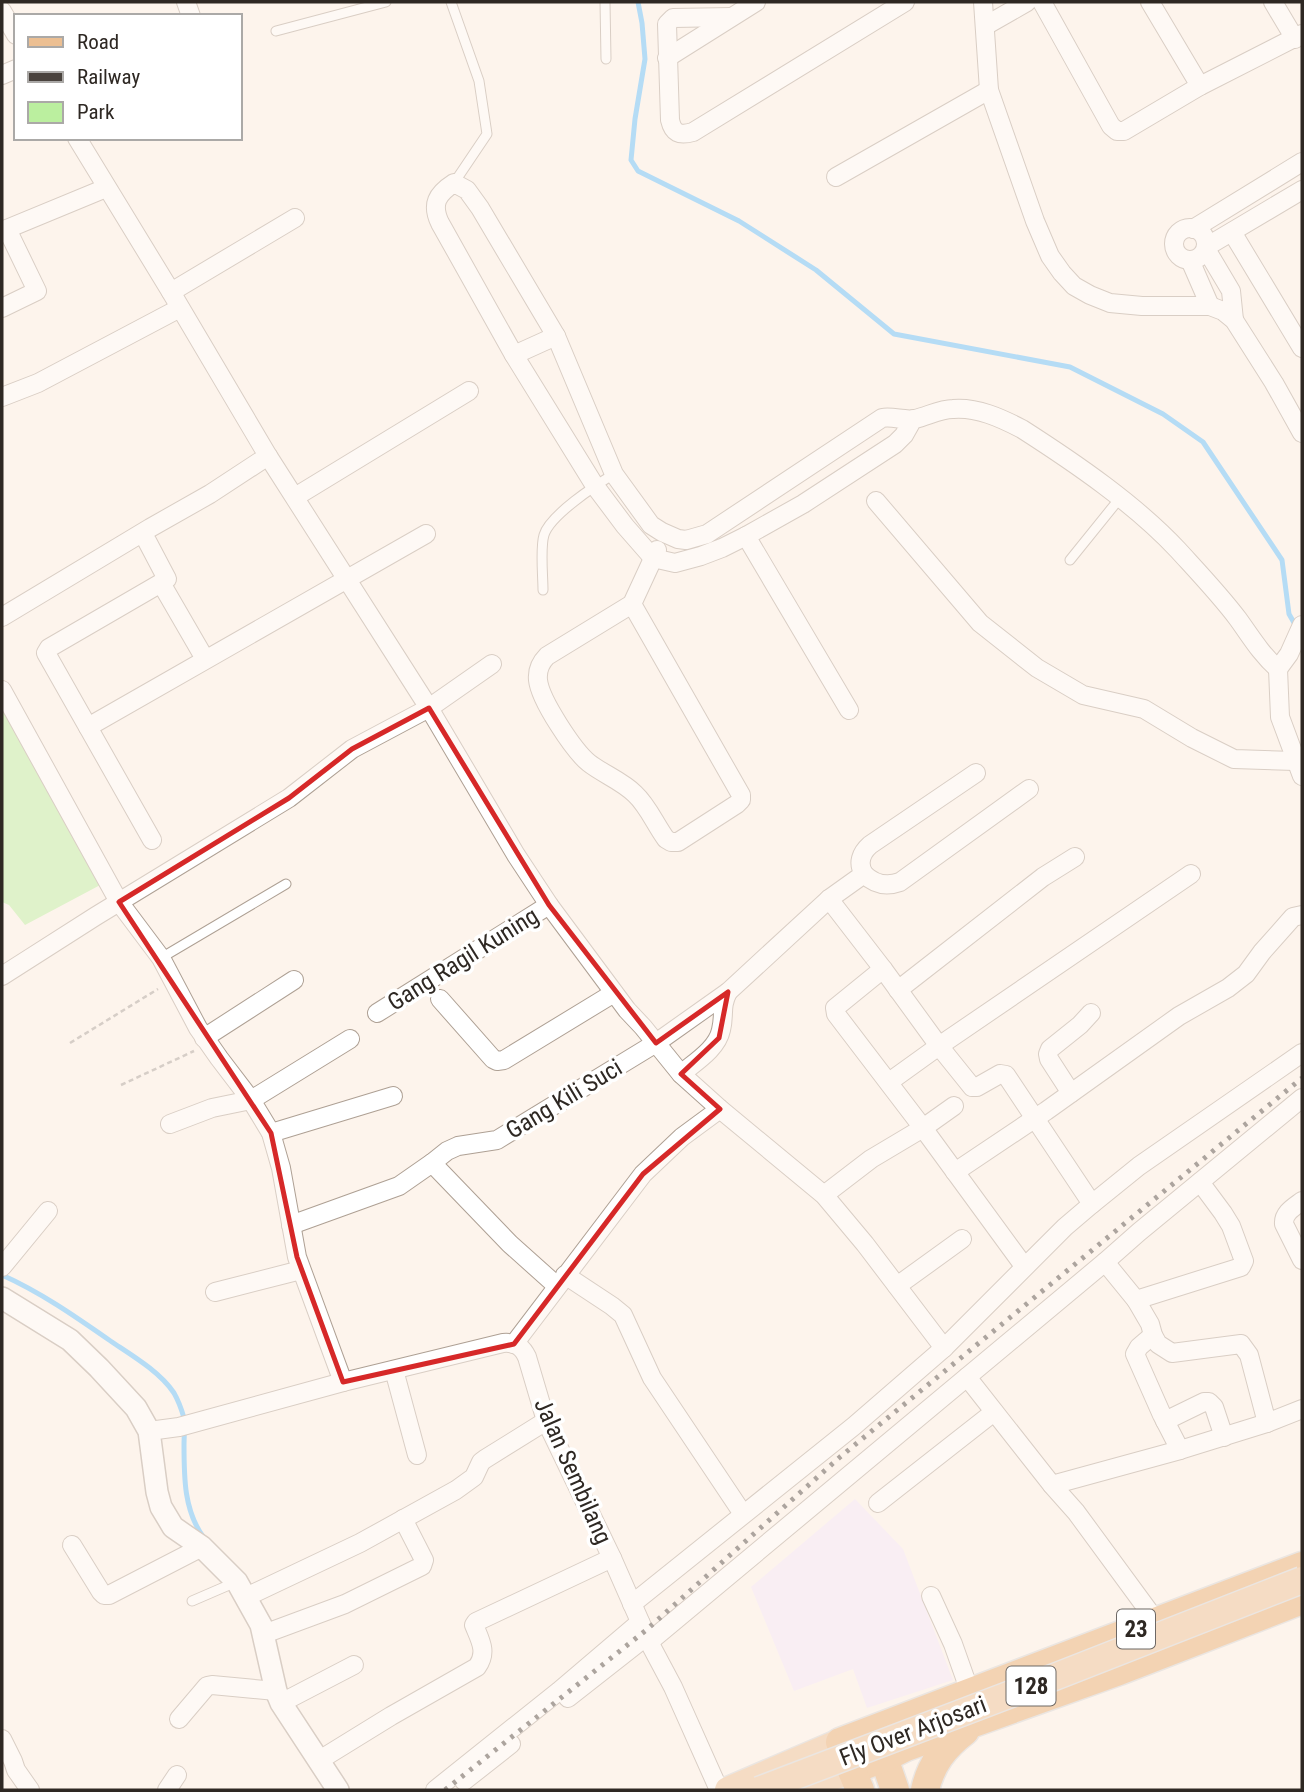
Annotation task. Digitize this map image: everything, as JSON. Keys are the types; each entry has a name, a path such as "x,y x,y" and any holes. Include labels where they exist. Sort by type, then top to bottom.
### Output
{"highway":[{"name":"23","path":"840,1742 1302,1566"},
{"name":"23","path":"856,1780 884,1758 906,1747 1119,1671 1300,1601"},
{"path":"925,1790 942,1752 979,1721"},
{"path":"873,1729 895,1790"},
{"path":"840,1742 856,1780"}],"main road":[{"name":"Fly Over Arjosari","path":"759,1790 1011,1694 1300,1601"},
{"path":"728,1790 840,1742"},
{"path":"797,1790 856,1780"}],"street":[{"path":"667,58 756,2"},
{"path":"732,17 672,19 667,26 671,123 677,133 692,132 875,11 905,2"},
{"path":"984,2 989,89 1035,221 1062,273 1074,286 1110,303 1210,306 1223,311 1234,320 1302,433"},
{"path":"985,26 1027,2"},
{"path":"1042,2 1116,131 1124,131 1200,86 1298,37 1273,2"},
{"path":"1150,2 1200,86"},
{"path":"836,177 989,89"},
{"path":"78,140 268,456 429,708 516,855 549,905 614,993 681,1074 824,1195 944,1348"},
{"path":"1193,229 1302,163"},
{"path":"913,419 895,444 803,504 746,536 685,561 664,562 653,558 595,486 514,355 435,213 437,200 454,183 467,190 480,208 556,336 614,474 651,525 665,534 686,540 707,534 882,418 913,419 952,408 983,412 1038,439 1145,517 1178,550 1236,617 1264,657 1278,669"},
{"path":"2,309 37,291 5,230 106,188"},
{"path":"1234,320 1231,291 1206,248 1205,238 1188,228 1178,233 1174,243 1176,253 1189,260 1199,257 1206,248 1302,190"},
{"path":"171,292 295,219"},
{"path":"1232,232 1302,348"},
{"path":"1189,260 1210,306"},
{"path":"2,397 38,383 180,309"},
{"path":"514,355 556,336"},
{"path":"295,497 468,391"},
{"path":"2,617 210,494 268,456"},
{"path":"876,501 980,623 1037,668 1083,695 1143,709 1234,759 1299,769 1280,717 1278,669 1289,654 1302,625"},
{"path":"88,727 426,534"},
{"path":"632,604 741,795 737,804 678,842 666,839 634,793 580,755 556,719 538,684 539,666 547,656 632,604 665,534"},
{"path":"746,536 849,710"},
{"path":"147,541 167,579 46,653 152,840"},
{"path":"161,583 205,659"},
{"path":"2,976 289,799 352,749 429,708 492,664"},
{"path":"2,690 119,902 161,958 190,1015 251,1100 271,1133 281,1168 301,1270 343,1382"},
{"path":"976,774 870,845 860,860 864,874 881,884 900,882 1030,789"},
{"path":"898,990 1043,877 1075,857"},
{"name":"Gang Kili Suci","path":"291,1226 399,1186 458,1146 497,1140 656,1043 728,992 829,900 864,874"},
{"path":"890,1082 1191,874"},
{"path":"829,900 972,1087 977,1087 1000,1074 1006,1075 1092,1204"},
{"name":"Gang Ragil Kuning","path":"377,1013 549,905"},
{"path":"955,1172 1179,1016 1228,988 1246,974 1293,917 1302,915"},
{"path":"883,969 835,1009 836,1014 890,1082 1021,1262"},
{"path":"207,1041 294,980"},
{"path":"681,1074 719,1038 723,1023 723,1002 728,992"},
{"path":"440,999 493,1059 499,1062 614,993"},
{"path":"1071,1093 1048,1054 1050,1049 1091,1013"},
{"path":"170,1124 212,1108 251,1100 350,1039"},
{"path":"632,1604 854,1426 944,1348 1065,1227 1092,1204 1139,1166 1302,1053"},
{"path":"271,1133 393,1096"},
{"path":"454,1790 967,1377 1302,1098"},
{"path":"824,1195 871,1159 954,1106"},
{"path":"149,1431 183,1426 343,1382 503,1343 514,1344 643,1174 682,1138 720,1109"},
{"path":"432,1163 510,1244 561,1281 620,1312 652,1378 743,1514"},
{"path":"1136,1300 1241,1267 1244,1261 1231,1226 1200,1182"},
{"path":"1302,1201 1289,1211 1284,1219 1302,1260"},
{"path":"2,1267 48,1211"},
{"path":"897,1286 962,1240"},
{"path":"1105,1262 1136,1300 1158,1344 1172,1353 1241,1344 1249,1355 1267,1423"},
{"path":"215,1292 301,1270"},
{"path":"2,1298 70,1340 136,1408 149,1431 161,1507 173,1527 202,1547 247,1592 270,1632 283,1699 322,1758 338,1790"},
{"path":"1153,1335 1135,1354 1180,1450"},
{"name":"Jalan Sembilang","path":"514,1344 522,1348 527,1357 546,1421 719,1790"},
{"path":"394,1370 417,1455"},
{"path":"967,1377 1076,1512 1156,1621"},
{"path":"1165,1421 1209,1402 1214,1407 1224,1437"},
{"path":"1052,1485 1224,1437 1302,1409"},
{"path":"878,1503 993,1412"},
{"path":"247,1592 360,1542 456,1490 474,1477 481,1462 546,1421"},
{"path":"270,1632 345,1604 422,1566 424,1560 402,1519"},
{"path":"72,1545 104,1595 109,1595 202,1547"},
{"path":"322,1758 477,1667 483,1648 474,1625 476,1622 612,1559"},
{"path":"931,1596 953,1644 970,1692"},
{"path":"435,1790 559,1692 645,1634"},
{"path":"179,1719 207,1686 283,1699 354,1665"},
{"path":"2,1739 16,1770 30,1790"},
{"path":"167,1790 177,1775"}],"lane":[{"path":"276,31 386,2"},
{"path":"452,2 479,81 487,134 454,183"},
{"path":"605,2 607,59"},
{"path":"543,590 543,544 548,527 595,486 614,474"},
{"path":"1070,560 1121,498"},
{"path":"161,958 286,884"},
{"path":"192,1601 247,1592"}],"path":[{"path":"70,1042 173,980"},
{"path":"121,1085 207,1041"}],"highlighted area":[{"path":"429,708 549,905 656,1043 728,992 719,1038 681,1074 720,1109 643,1174 514,1344 343,1382 297,1257 271,1133 119,902 289,798 352,749"}],"shaded area":[{"path":"855,1499 903,1549 953,1680 867,1708 853,1669 794,1691 751,1587"}],"green space":[{"path":"2,699 104,883 25,925 9,905 2,902"}],"waterway":[{"path":"638,2 645,59 631,160 638,171 739,221 816,270 894,334 1070,367 1163,414 1203,442 1282,560 1289,614 1297,628"},
{"path":"2,1275 72,1315 146,1365 168,1385 184,1418 186,1494 192,1517 204,1538"}],"railway":[{"path":"445,1790 645,1631 840,1457 1302,1078"}]}
